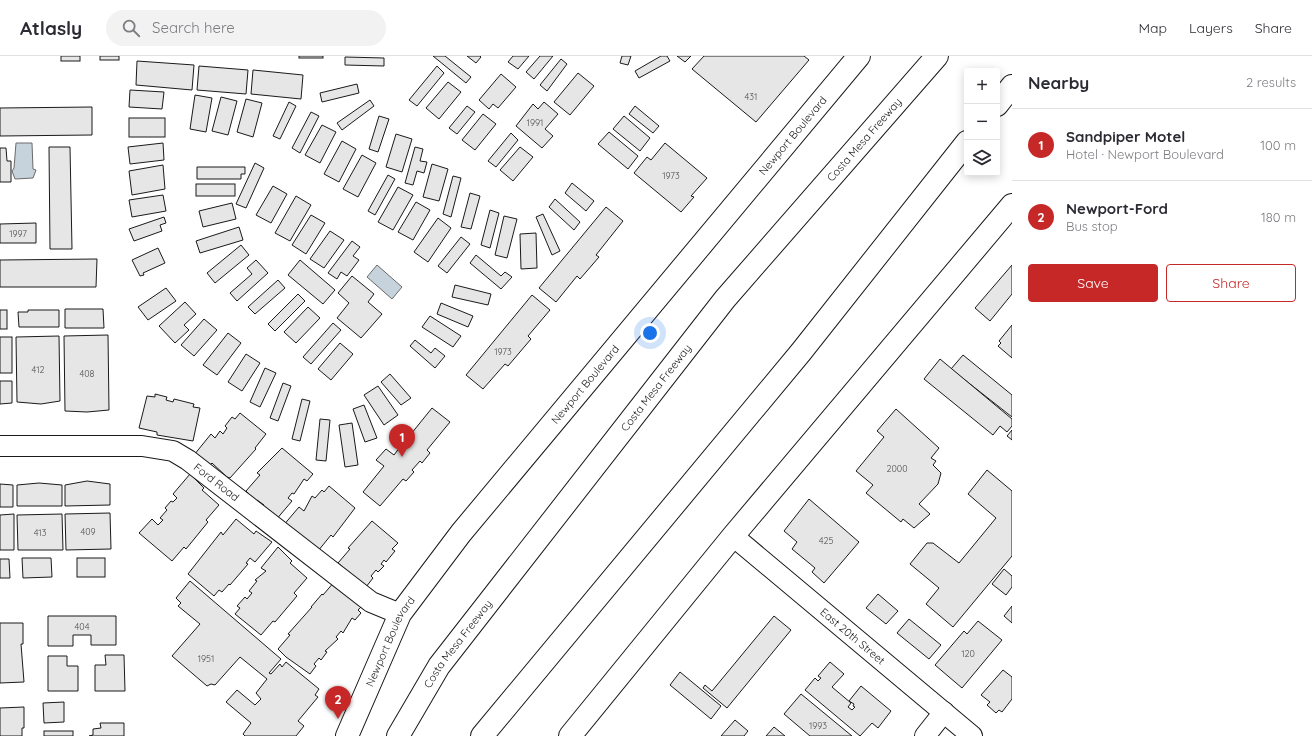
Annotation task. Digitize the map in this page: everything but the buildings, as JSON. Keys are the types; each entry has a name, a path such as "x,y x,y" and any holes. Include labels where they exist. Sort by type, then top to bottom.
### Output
{"main road":[{"name":"Newport Boulevard","path":"347,736 400,614 461,533 859,56"},
{"name":"Costa Mesa Freeway","path":"398,736 439,666 725,299 937,56"},
{"path":"998,104 1012,86"},
{"path":"482,736 801,352 892,234 964,146"},
{"path":"570,736 733,536 1012,205"}],"street":[{"name":"Ford Road","path":"0,446 142,446 173,451 188,460 371,602 400,614"},
{"name":"East 20th Street","path":"733,536 972,736"},
{"path":"925,736 944,712"}],"shaded area":[{"path":"16,143 32,143 33,169 36,170 33,178 15,179 12,171 14,168"},
{"path":"377,265 402,287 392,299 367,277"}],"place":[{"name":"Sandpiper Motel","path":"402,457"},
{"name":"Newport-Ford","path":"338,719"}]}
